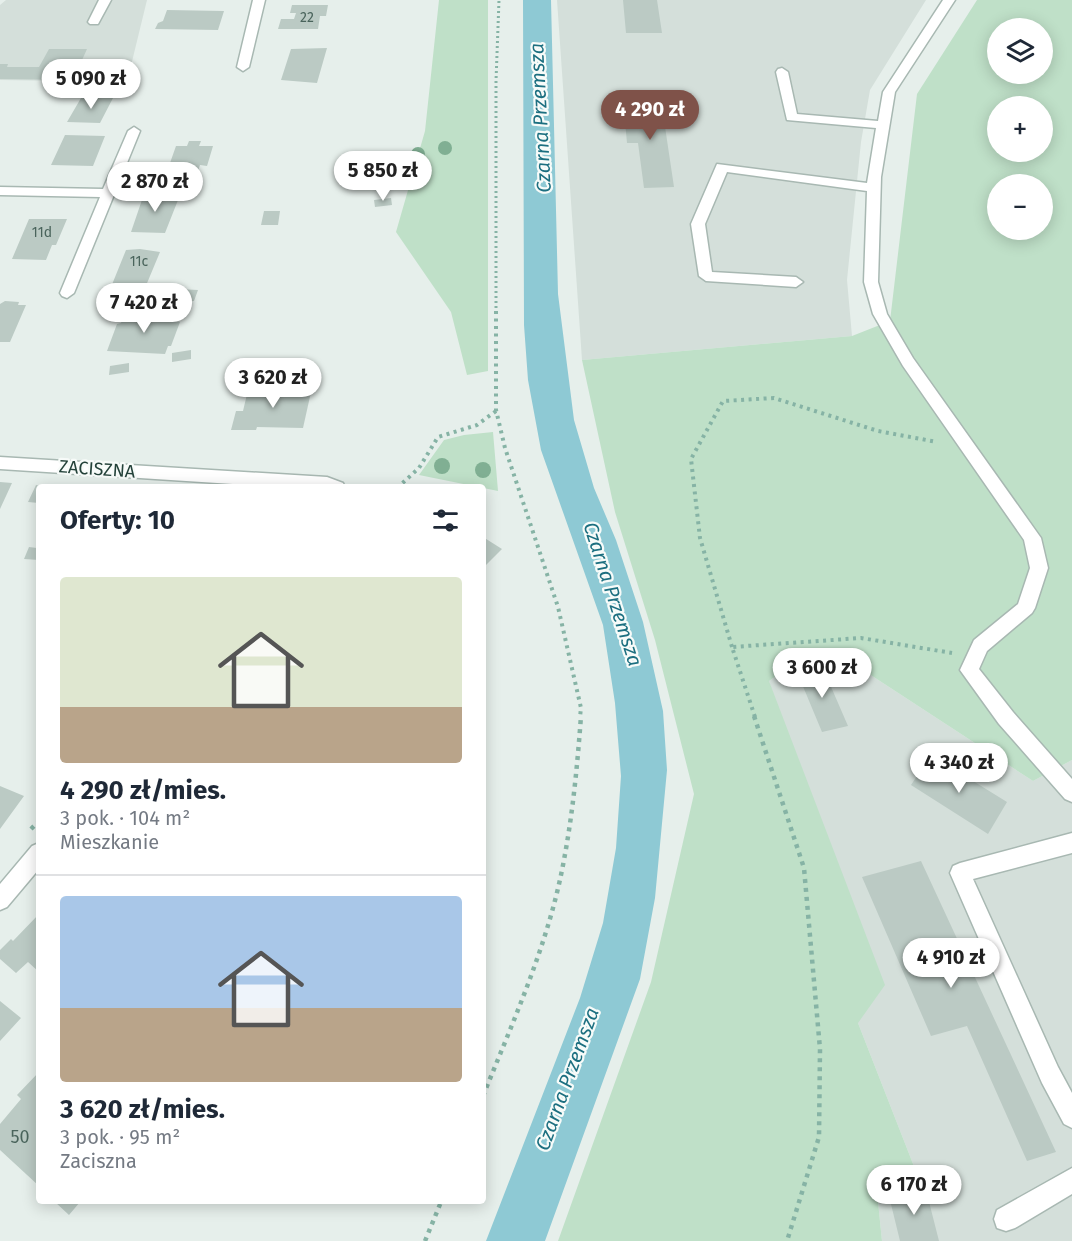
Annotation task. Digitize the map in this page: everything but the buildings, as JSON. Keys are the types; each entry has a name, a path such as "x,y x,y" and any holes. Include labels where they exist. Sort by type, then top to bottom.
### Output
{"street":[{"path":"94,22 105,0"},
{"path":"243,67 259,0"},
{"path":"949,0 889,92 874,188 871,282 880,314 908,362 1032,538 1040,568 1026,608 980,646 969,670 1006,718 1072,793"},
{"path":"782,72 791,117 883,125"},
{"path":"67,293 134,131"},
{"path":"796,282 706,276 698,224 722,167 874,188"},
{"path":"0,191 108,193"},
{"name":"ZACISZNA","path":"0,463 329,484"},
{"path":"1072,843 960,873 1050,1075 1072,1116"},
{"path":"0,900 36,857"},
{"path":"1006,1219 1072,1180"}],"path":[{"path":"486,1089 534,969 561,876 576,790 581,708 558,607 505,448 496,410 496,81 499,0"},
{"path":"787,1241 819,1137 820,1049 806,879 700,538 691,459 723,401 774,398 878,431 969,448"},
{"path":"401,484 420,467 432,441 441,435 470,429 487,422 496,410"},
{"path":"732,647 861,638 928,648 974,658"},
{"path":"425,1241 440,1204"}],"shaded area":[{"path":"6,0 147,0 127,82 0,80 0,5"},
{"path":"557,0 926,0 870,90 861,142 847,280 852,336 582,360"},
{"path":"837,653 1033,781 1072,760 1072,1241 882,1241 877,1192 915,1169 858,1023 769,681 797,661"}],"green space":[{"path":"439,0 488,0 488,371 467,375 451,312 396,232 425,131"},
{"path":"977,0 1072,0 1072,760 1033,781 837,653 797,661 769,681 885,985 858,1023 915,1169 877,1192 882,1241 558,1241 651,982 694,794 655,640 615,512 582,360 852,336 890,321 917,94"},
{"path":"493,432 498,491 486,489 486,484 463,484 419,475 444,440"}],"water":[{"name":"Czarna Przemsza","path":"523,0 551,0 558,294 574,420 594,488 616,540 643,622 663,711 667,770 655,898 640,979 545,1241 486,1241 580,998 603,923 616,848 621,776 615,703 603,625 541,450 528,380 524,325"}]}
